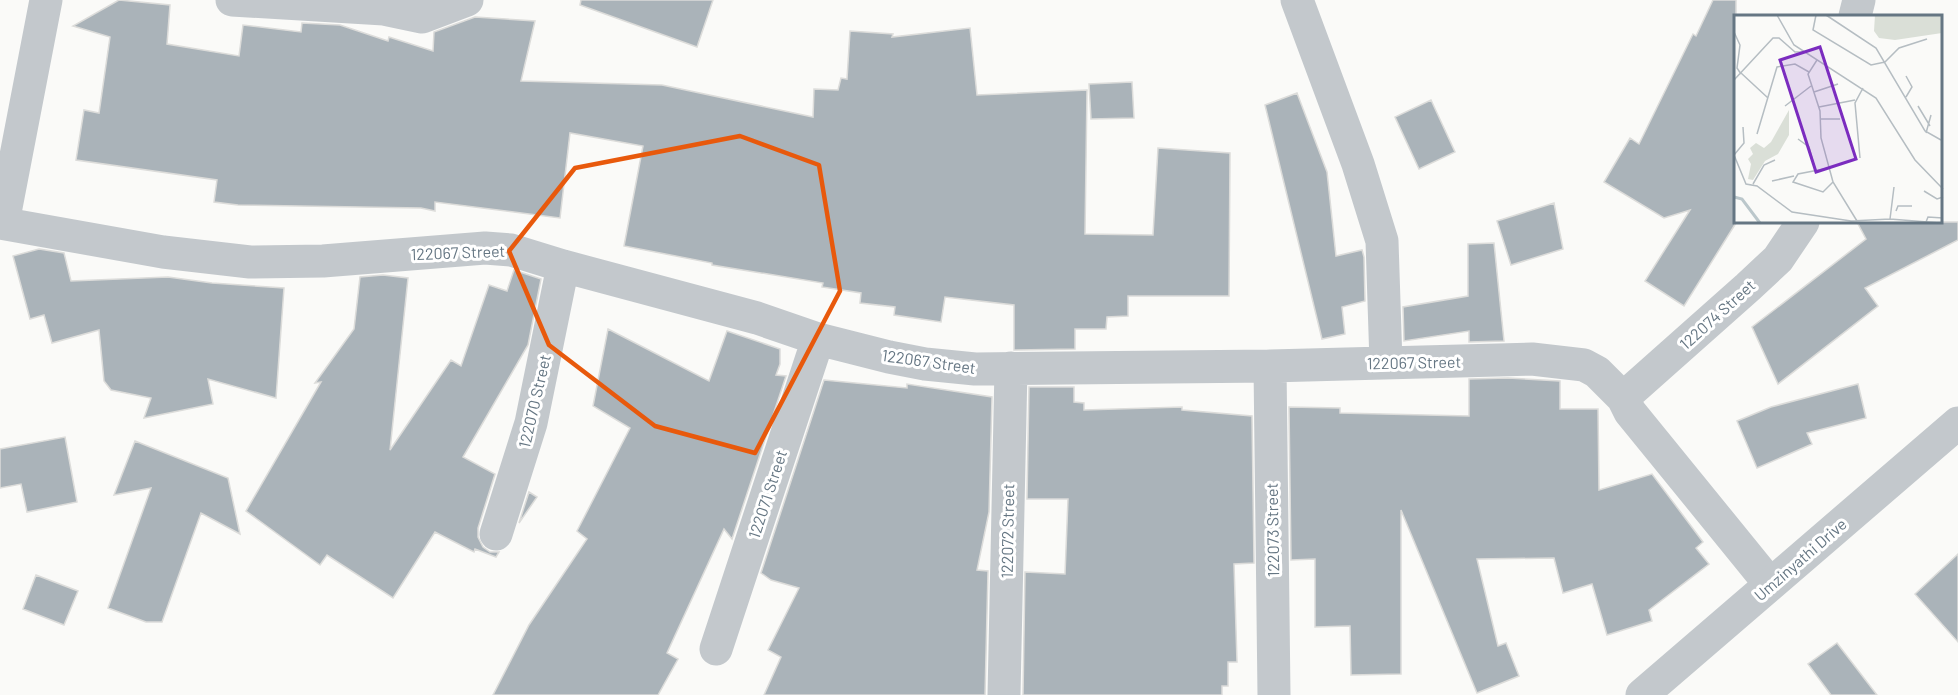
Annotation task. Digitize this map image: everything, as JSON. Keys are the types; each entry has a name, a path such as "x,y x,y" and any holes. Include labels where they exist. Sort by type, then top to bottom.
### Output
{"street":[{"name":"122067 Street","path":"46,0 1,223 163,252 250,262 323,261 485,249 511,250 757,318 818,339 924,364 975,369 1270,366 1532,359 1584,365 1597,372 1623,398 1630,412 1770,584"},
{"path":"232,0 384,9 422,17 467,0"},
{"path":"1297,0 1358,164 1382,241 1386,363"},
{"path":"1855,15 1859,0"},
{"name":"122074 Street","path":"1623,398 1778,259 1802,224"},
{"name":"122070 Street","path":"496,534 531,423 563,266"},
{"name":"122071 Street","path":"716,649 818,339"},
{"name":"122073 Street","path":"1270,366 1274,695"},
{"name":"122072 Street","path":"1004,695 1011,368"},
{"name":"Umzinyathi Drive","path":"1642,695 1958,423"}],"highlighted area":[{"path":"740,136 819,165 840,291 755,453 655,426 549,345 509,251 575,168"}],"building":[{"path":"119,0 170,5 167,44 239,56 243,25 301,32 302,23 340,25 388,41 389,37 433,51 434,32 475,17 535,21 521,81 662,85 813,117 814,89 838,90 841,78 847,79 850,31 893,34 892,37 970,28 977,95 1087,90 1085,234 1153,235 1158,148 1230,153 1229,296 1128,296 1128,316 1107,317 1106,329 1075,329 1075,349 1014,350 1014,305 945,297 941,322 894,315 895,307 860,303 861,293 822,287 823,283 712,265 712,263 624,246 643,146 570,133 560,218 435,202 435,211 421,208 238,205 214,202 217,180 76,160 84,110 99,113 110,37 73,26"},
{"path":"581,0 713,0 697,47 580,5"},
{"path":"1713,0 1736,0 1736,15 1734,15 1735,224 1684,306 1645,281 1690,210 1664,218 1604,182 1630,138 1639,144 1693,34 1696,36"},
{"path":"1132,82 1134,118 1091,119 1089,84"},
{"path":"1297,93 1327,172 1336,256 1362,250 1364,257 1365,301 1342,307 1345,334 1322,339 1265,105"},
{"path":"1431,100 1455,152 1419,169 1395,117"},
{"path":"1554,203 1563,249 1511,265 1497,221"},
{"path":"1958,222 1958,240 1865,288 1878,306 1778,384 1752,327 1866,239 1858,224"},
{"path":"1494,243 1504,341 1469,342 1469,331 1404,341 1403,307 1468,296 1468,244"},
{"path":"39,249 64,253 71,281 168,277 212,283 284,288 276,398 208,379 213,404 144,418 151,398 111,390 104,381 99,330 52,343 44,315 30,319 13,256"},
{"path":"514,270 541,279 528,345 463,457 495,474 478,528 478,537 483,547 490,552 499,552 496,557 475,549 474,552 435,532 393,598 327,555 320,565 246,511 321,382 315,383 354,329 360,277 383,275 408,278 390,450 451,360 461,366 489,285 507,291"},
{"path":"608,329 709,381 727,331 780,349 780,364 776,375 786,376 732,539 724,529 667,653 678,659 658,695 493,695 529,625 587,539 577,531 630,428 593,406"},
{"path":"1508,378 1560,381 1560,409 1598,409 1599,490 1652,474 1703,542 1696,548 1709,564 1649,610 1652,621 1607,635 1592,584 1563,593 1554,558 1477,559 1498,646 1506,643 1519,676 1477,693 1401,510 1401,674 1351,675 1350,626 1315,627 1315,559 1291,560 1289,407 1340,408 1340,413 1469,416 1469,379"},
{"path":"824,380 907,388 907,384 992,397 989,512 977,570 988,571 985,695 764,695 781,657 768,650 799,588 771,580 761,573"},
{"path":"1858,384 1866,418 1807,433 1812,444 1757,468 1737,421 1771,407"},
{"path":"1029,387 1074,387 1074,402 1084,403 1084,410 1182,407 1182,410 1252,416 1254,563 1234,564 1237,662 1228,662 1228,686 1222,686 1222,695 1023,695 1025,572 1065,574 1068,499 1027,499"},
{"path":"65,437 77,502 27,512 21,484 0,488 0,449"},
{"path":"135,441 228,478 240,534 201,513 162,622 146,622 108,608 151,488 114,495"},
{"path":"529,492 537,497 519,523"},
{"path":"1958,554 1958,642 1915,594"},
{"path":"36,575 78,591 64,625 23,609"},
{"path":"1837,643 1877,695 1831,695 1808,664"}]}
